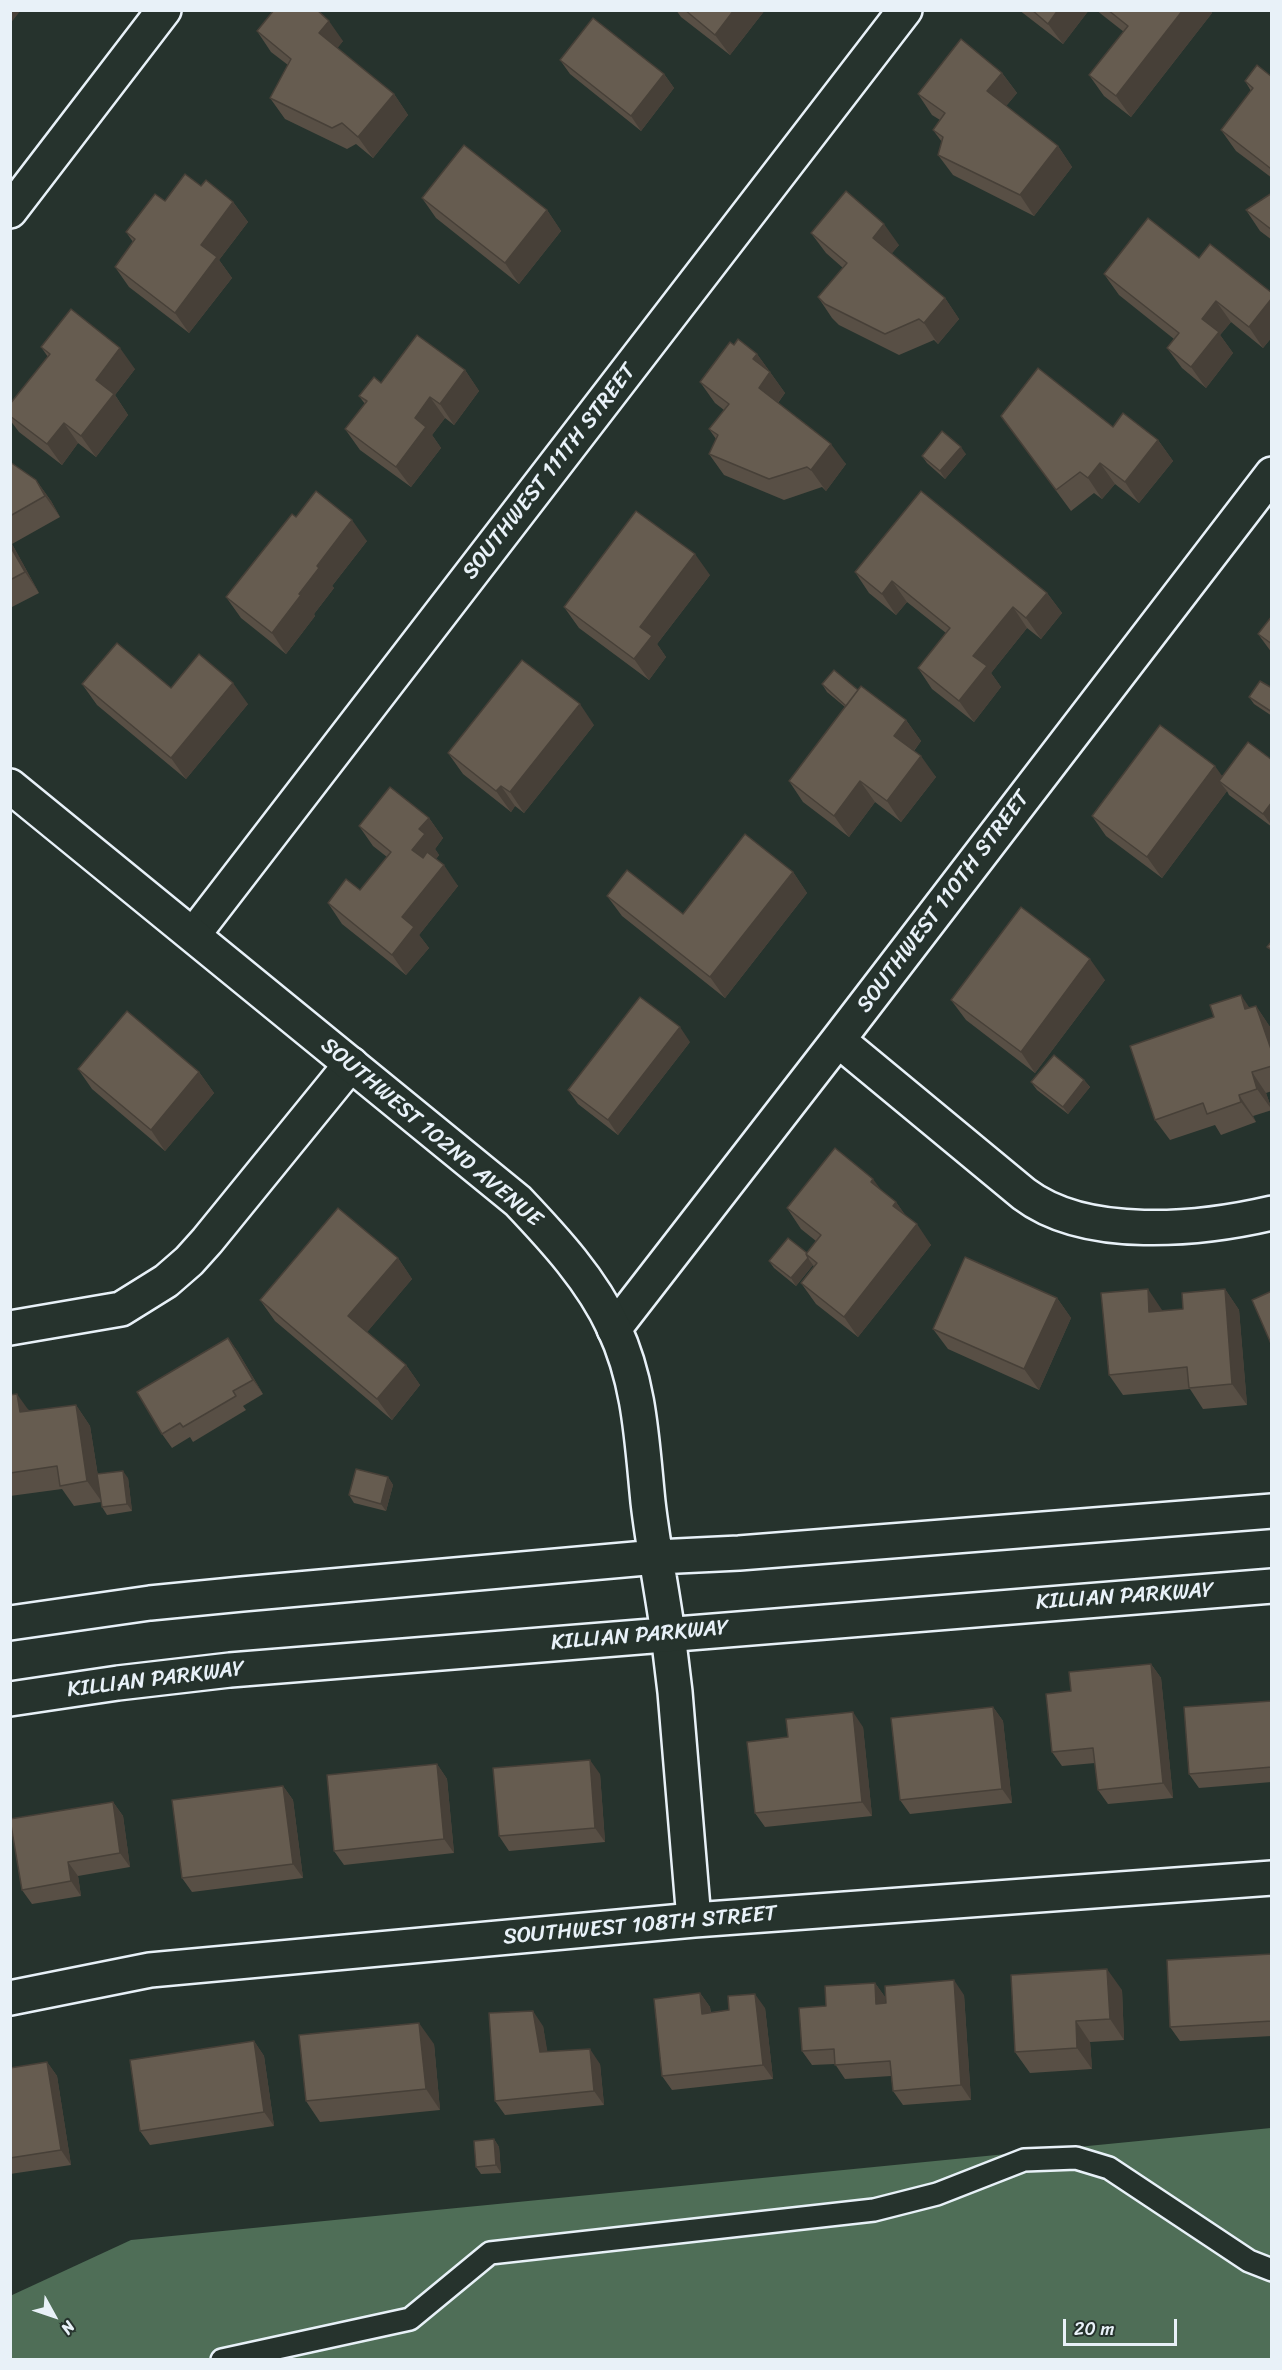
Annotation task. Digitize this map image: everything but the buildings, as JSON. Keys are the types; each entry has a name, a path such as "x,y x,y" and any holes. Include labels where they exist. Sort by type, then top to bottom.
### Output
{"street":[{"path":"10,211 164,10"},
{"name":"SOUTHWEST 111TH STREET","path":"194,934 905,10"},
{"name":"SOUTHWEST 110TH STREET","path":"614,1329 1272,474"},
{"name":"SOUTHWEST 102ND AVENUE","path":"10,786 518,1201 552,1236 599,1300 629,1364 644,1448 651,1522 675,1692 694,1920"},
{"path":"838,1040 1024,1194 1057,1213 1080,1221 1123,1227 1183,1226 1272,1213"},
{"path":"10,1328 121,1309 166,1281 189,1261 207,1240 351,1064"},
{"path":"10,1623 150,1603 657,1557 739,1553 1272,1511"},
{"name":"KILLIAN PARKWAY","path":"10,1699 230,1670 1272,1586"},
{"name":"SOUTHWEST 108TH STREET","path":"10,1998 150,1970 694,1920 1272,1878"}],"lane":[{"path":"222,2360 410,2319 490,2253 874,2210 937,2194 1024,2160 1076,2158 1109,2168 1249,2261 1272,2270"}],"green space":[{"path":"1271,2128 1271,2359 11,2359 10,2296 131,2240"}]}
